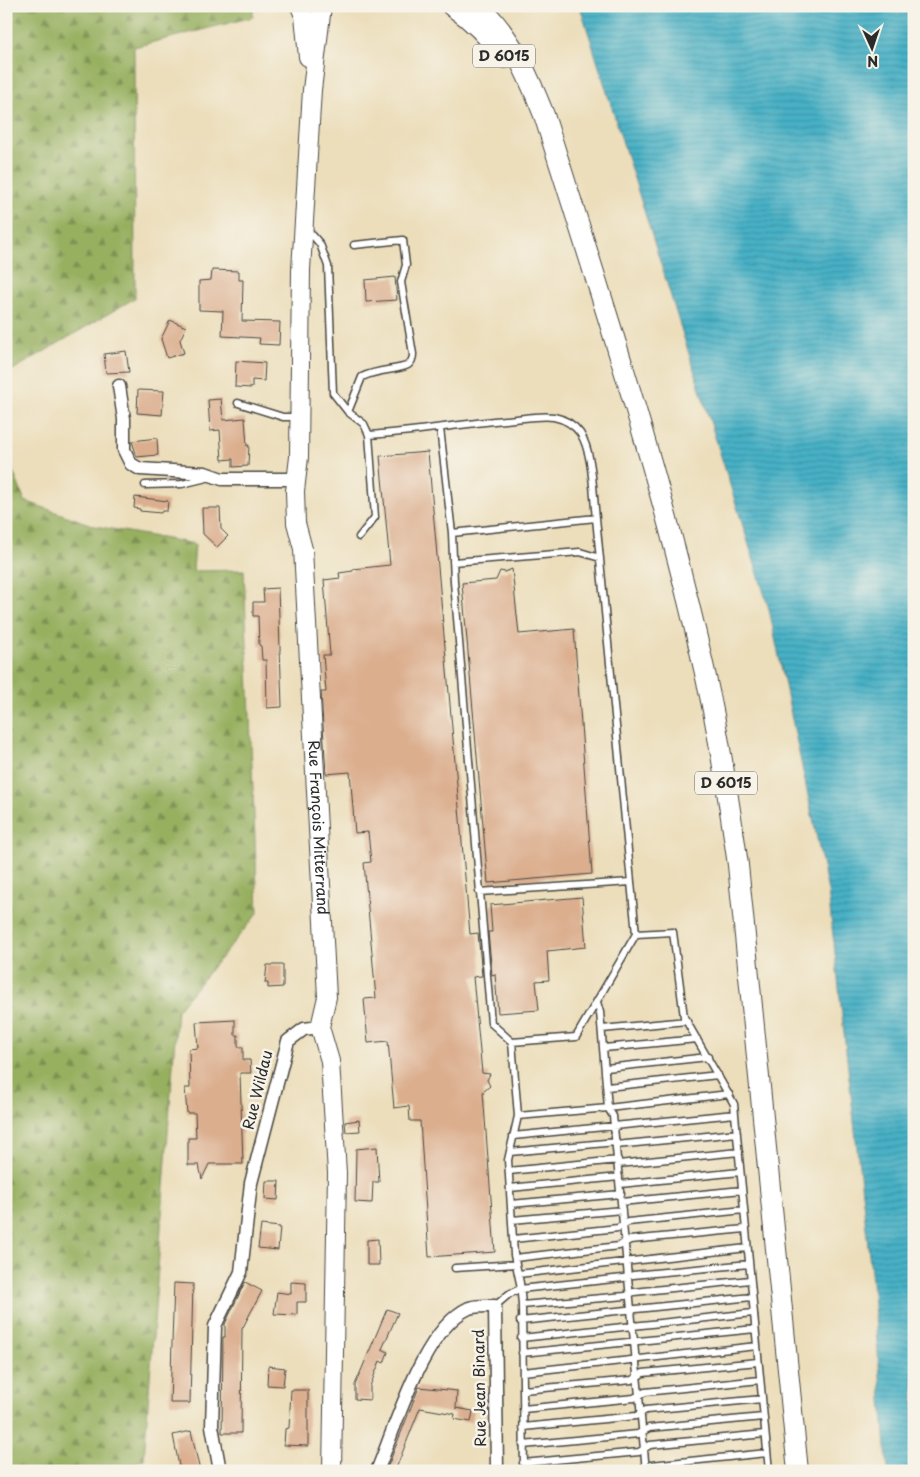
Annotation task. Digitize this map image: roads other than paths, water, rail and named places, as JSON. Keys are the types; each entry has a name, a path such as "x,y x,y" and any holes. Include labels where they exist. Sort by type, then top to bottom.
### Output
{"main road":[{"name":"D 6015","path":"452,6 466,16 494,44 544,115"},
{"name":"D 6015","path":"479,6 506,38 524,66 544,115 662,500 710,698 738,866 798,1471"}],"street":[{"path":"300,6 304,16 312,90"},
{"path":"312,90 322,6"},
{"name":"Rue François Mitterrand","path":"312,90 304,225 296,510 303,549 327,997 320,1027 330,1061 337,1173 332,1471"},
{"path":"119,386 124,419 124,450 131,464 140,469 205,473 222,479 296,479"},
{"name":"Rue Wildau","path":"220,1471 212,1426 215,1326 241,1272 251,1184 288,1041 304,1029 320,1027"},
{"path":"377,1471 414,1379 436,1338 457,1316 468,1308 495,1306"},
{"name":"Rue Jean Binard","path":"495,1306 497,1471"}],"lane":[{"path":"304,225 320,244 328,266 333,394 348,412 364,424 369,435 375,517 359,537"},
{"path":"348,412 362,377 374,371 408,366 412,361 413,354 401,282 406,265 403,240 354,245"},
{"path":"238,403 283,417 299,418"},
{"path":"369,435 440,428 451,425 554,417 569,422 579,431 586,442 596,518 636,934 576,1037 512,1042"},
{"path":"440,428 452,533 479,892 491,1023 512,1042 518,1116 508,1171 515,1261 522,1305 520,1321 523,1372 524,1467 638,1452 650,1445 765,1434"},
{"path":"145,485 182,484 214,476"},
{"path":"452,533 596,518"},
{"path":"453,562 580,552 600,558"},
{"path":"479,892 631,882"},
{"path":"636,934 673,932 684,1017 734,1104 769,1471"},
{"path":"597,1002 604,1048 608,1108 614,1116 646,1469"},
{"path":"602,1029 686,1021"},
{"path":"604,1048 697,1039"},
{"path":"606,1068 708,1057"},
{"path":"607,1087 718,1075"},
{"path":"518,1116 729,1094"},
{"path":"513,1136 735,1114"},
{"path":"510,1152 737,1133"},
{"path":"508,1171 739,1152"},
{"path":"510,1188 740,1172"},
{"path":"621,1202 742,1190"},
{"path":"510,1204 620,1194"},
{"path":"512,1220 622,1210"},
{"path":"513,1239 618,1228 628,1222 744,1210"},
{"path":"455,1268 625,1244 630,1240 745,1229"},
{"path":"518,1274 747,1248"},
{"path":"495,1306 509,1294 520,1289 749,1264"},
{"path":"522,1305 750,1280"},
{"path":"520,1321 752,1297"},
{"path":"521,1338 753,1313"},
{"path":"522,1353 755,1329"},
{"path":"523,1372 636,1360 641,1357 757,1346"},
{"path":"523,1390 632,1380 643,1373 758,1362"},
{"path":"523,1409 634,1398 645,1392 760,1380"},
{"path":"523,1427 636,1416 646,1410 762,1398"},
{"path":"523,1445 642,1432 649,1428 764,1417"},
{"path":"638,1471 646,1469 651,1465 767,1453"}],"water":[{"path":"580,6 914,6 914,1471 888,1471 872,1281 828,891 769,609"}]}
